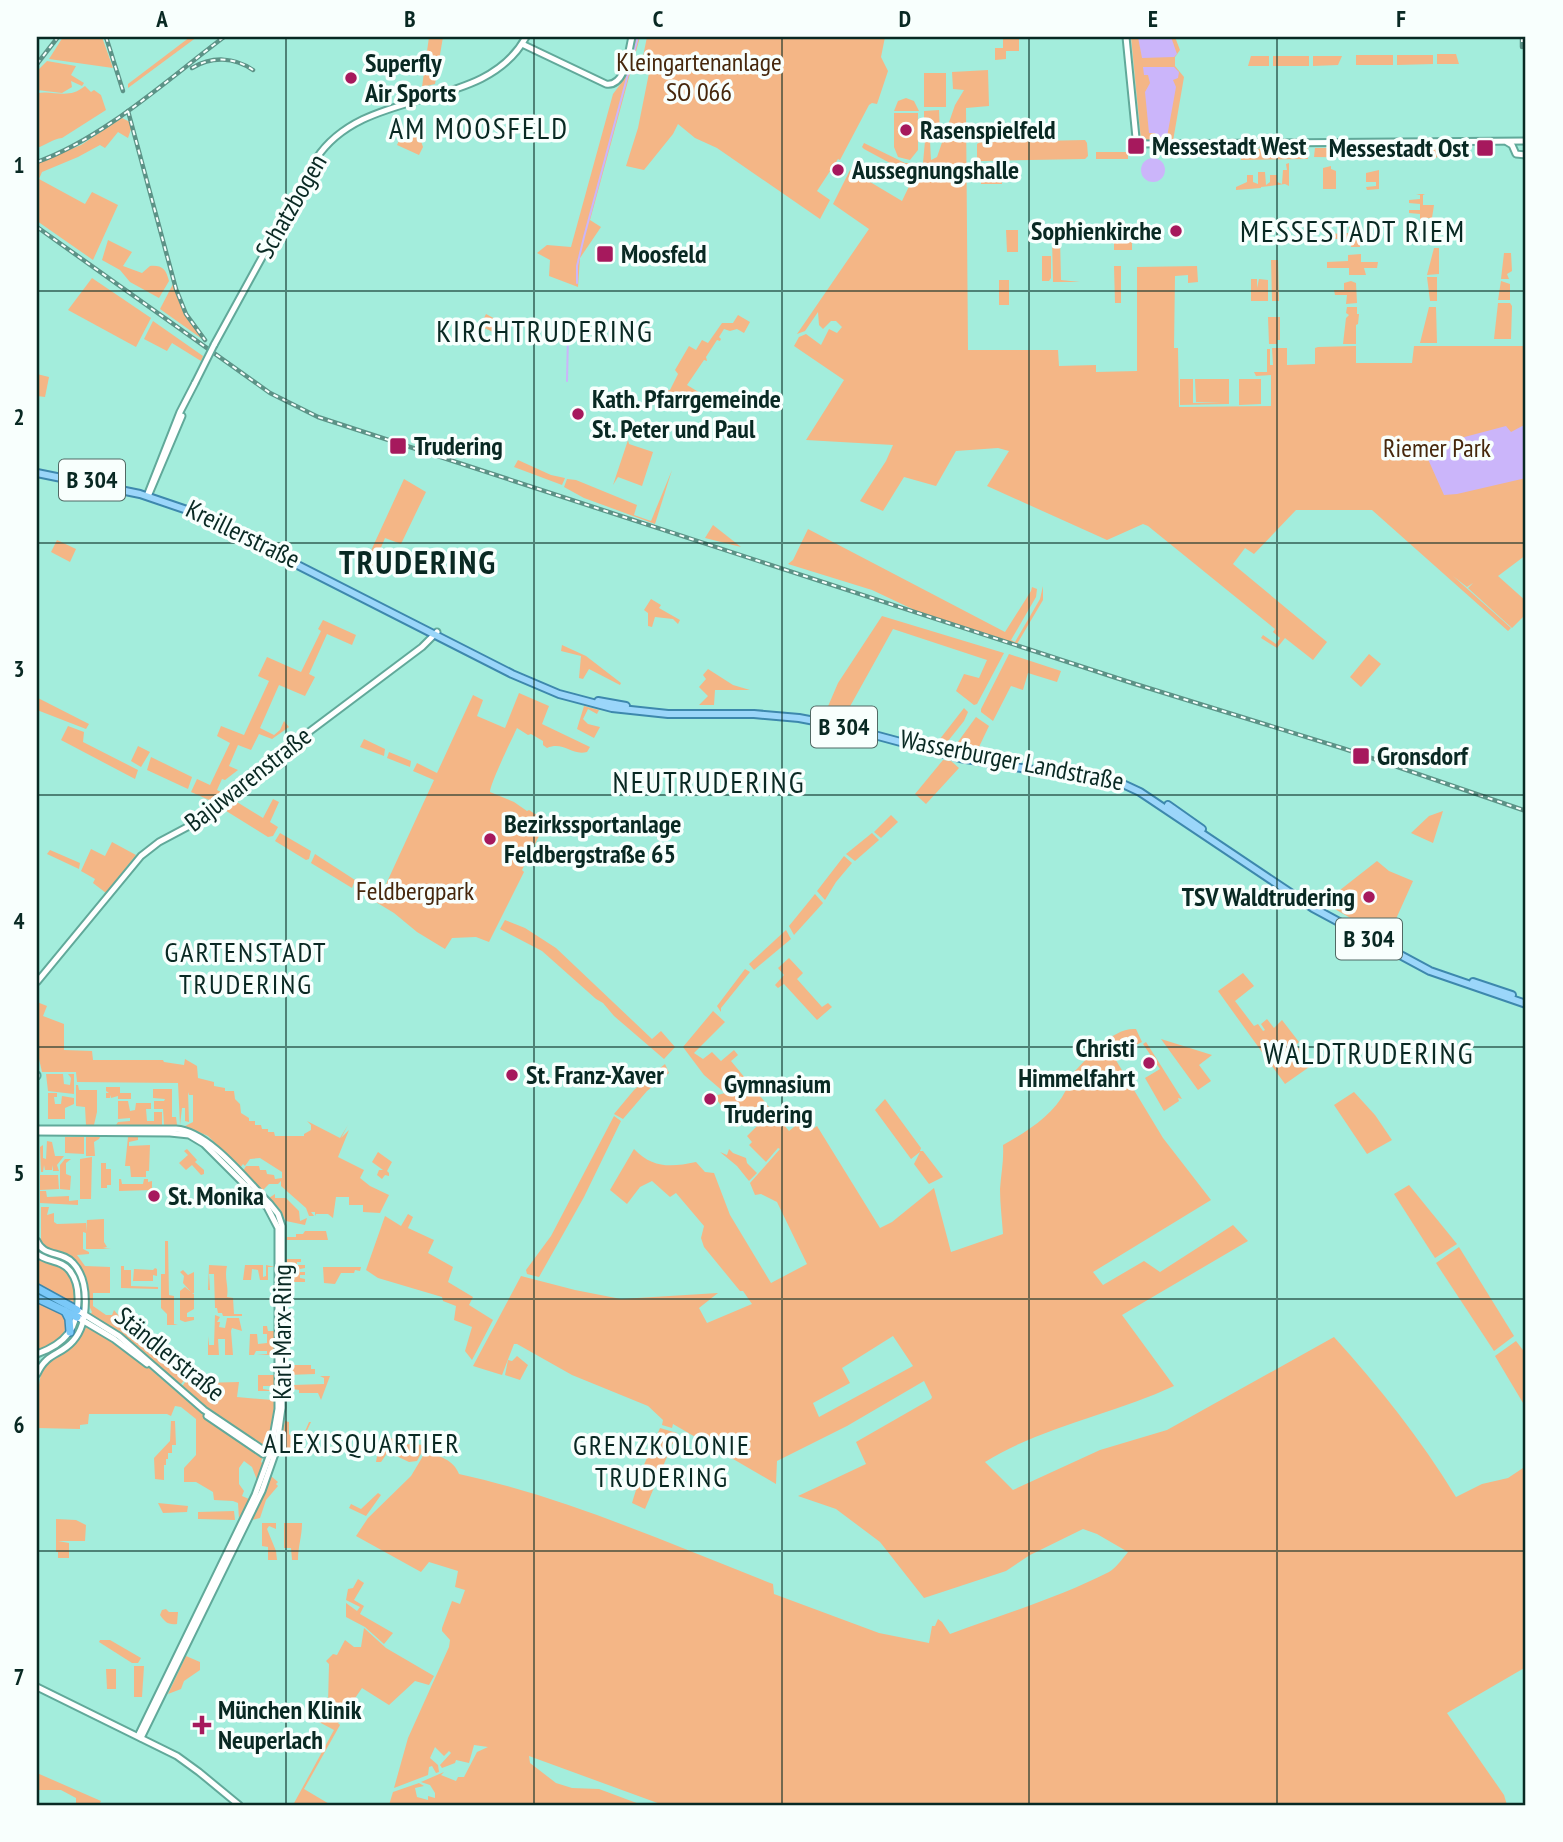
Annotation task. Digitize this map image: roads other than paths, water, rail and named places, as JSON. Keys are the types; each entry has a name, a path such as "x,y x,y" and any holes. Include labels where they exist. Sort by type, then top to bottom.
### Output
{"highway":[{"name":"Ständlerstraße","path":"37,1288 80,1315"},
{"name":"Ständlerstraße","path":"37,1298 64,1311 80,1315"},
{"path":"64,1311 69,1319 70,1332"}],"main road":[{"name":"Schatzbogen","path":"148,494 187,399 214,345 316,159 335,136 367,116 450,90 490,74 506,62 526,37"},
{"path":"522,44 609,85 618,82 632,37"},
{"path":"1126,37 1136,146 1526,141"},
{"path":"1513,146 1518,141"},
{"path":"1504,142 1513,146 1516,154 1526,155"},
{"name":"Kreillerstraße","path":"37,472 148,494 222,522 435,634"},
{"name":"Wasserburger Landstraße","path":"435,634 540,682 595,701 668,710 755,710 807,715 953,752 1122,779 1147,791 1315,907 1430,971 1526,1001"},
{"name":"Bajuwarenstraße","path":"37,982 141,856 159,842 206,817 253,774 422,647 435,634"},
{"name":"Karl-Marx-Ring","path":"37,1130 189,1135 206,1146 271,1212 278,1234 279,1397 272,1457 139,1737"},
{"path":"37,1241 43,1250 64,1256 76,1266 83,1284 75,1339 49,1356 37,1374"},
{"path":"37,1254 61,1264 72,1273 78,1289 80,1315 70,1332 57,1345 37,1354"},
{"name":"Ständlerstraße","path":"80,1315 128,1349 214,1422 272,1457"},
{"path":"37,1687 193,1767 239,1805"}],"waterway":[{"path":"577,283 577,266 584,237 638,37"},
{"path":"567,381 568,336"}],"railway":[{"path":"37,64 58,37"},
{"path":"106,37 123,91"},
{"path":"37,162 111,123 224,37"},
{"path":"1522,37 1522,47"},
{"path":"192,68 207,61 231,60 253,70"},
{"path":"128,111 176,289 186,314 205,340"},
{"path":"37,227 270,393 318,417 1132,683 1345,749 1526,811"}],"place":[{"name":"Superfly Air Sports","path":"351,78"},
{"name":"Rasenspielfeld","path":"906,130"},
{"name":"Messestadt West","path":"1136,146"},
{"name":"Messestadt Ost","path":"1485,148"},
{"name":"Aussegnungshalle","path":"838,170"},
{"name":"Sophienkirche","path":"1176,231"},
{"name":"Moosfeld","path":"605,254"},
{"name":"Kath. Pfarrgemeinde St. Peter und Paul","path":"578,414"},
{"name":"Trudering","path":"398,446"},
{"name":"Gronsdorf","path":"1361,756"},
{"name":"Bezirkssportanlage Feldbergstraße 65","path":"490,839"},
{"name":"TSV Waldtrudering","path":"1369,897"},
{"name":"Christi Himmelfahrt","path":"1149,1063"},
{"name":"St. Franz-Xaver","path":"512,1075"},
{"name":"Gymnasium Trudering","path":"710,1099"},
{"name":"St. Monika","path":"154,1196"},
{"name":"München Klinik Neuperlach","path":"202,1725"}],"district":[{"name":"AM MOOSFELD","path":"479,129"},
{"name":"MESSESTADT RIEM","path":"1353,232"},
{"name":"KIRCHTRUDERING","path":"545,332"},
{"name":"TRUDERING","path":"418,562"},
{"name":"NEUTRUDERING","path":"709,783"},
{"name":"GARTENSTADT TRUDERING","path":"246,968"},
{"name":"WALDTRUDERING","path":"1369,1054"},
{"name":"ALEXISQUARTIER","path":"362,1443"},
{"name":"GRENZKOLONIE TRUDERING","path":"662,1461"}],"park label":[{"name":"Kleingartenanlage SO 066","path":"699,77"},
{"name":"Riemer Park","path":"1437,448"},
{"name":"Feldbergpark","path":"415,891"}]}
